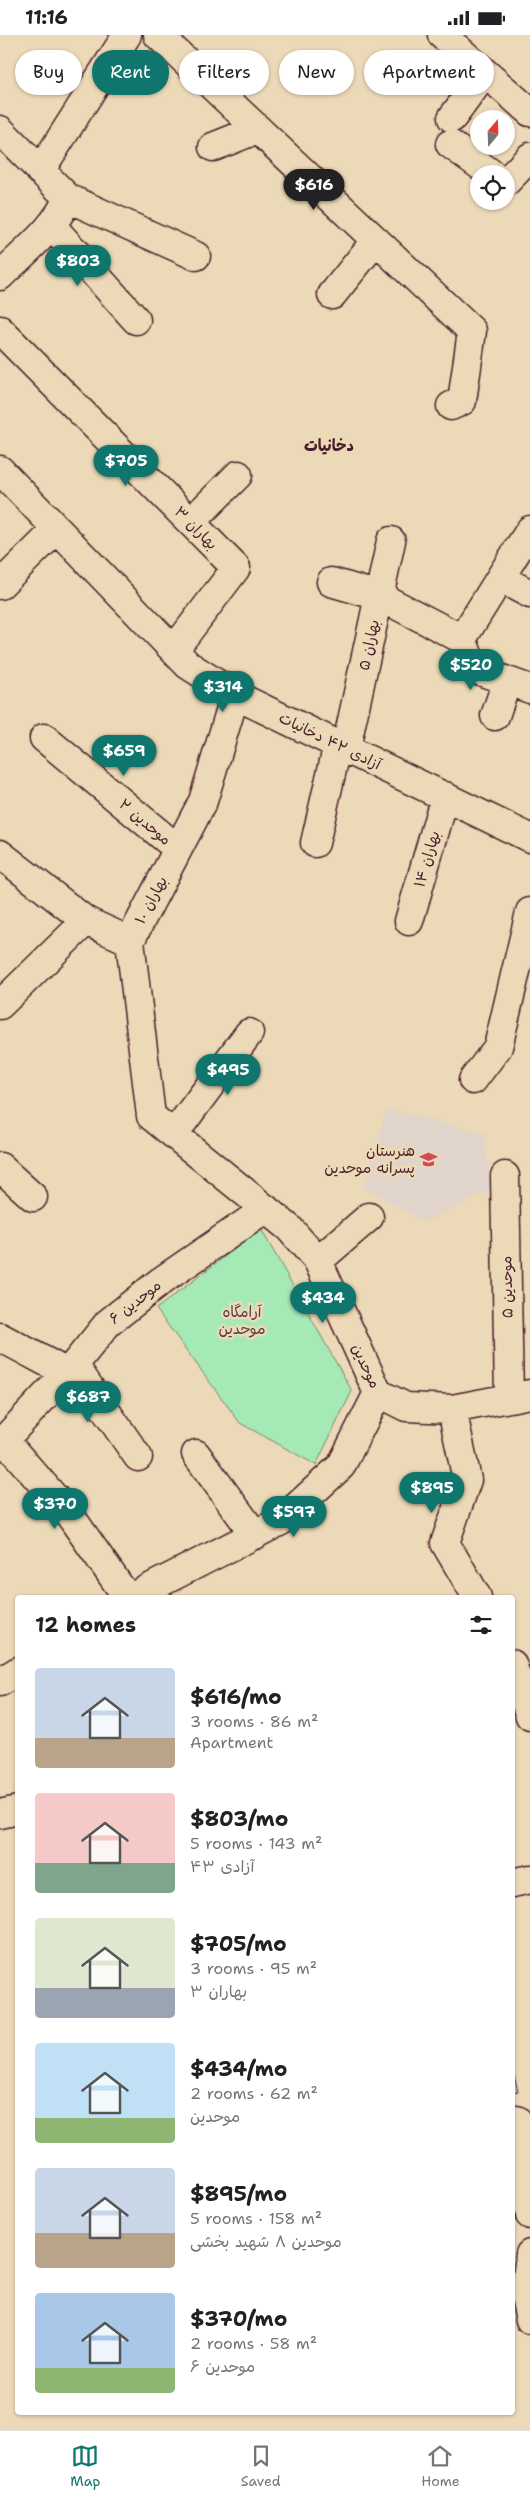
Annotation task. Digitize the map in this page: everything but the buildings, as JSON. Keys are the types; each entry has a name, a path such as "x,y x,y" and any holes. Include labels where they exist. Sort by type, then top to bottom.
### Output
{"street":[{"path":"40,171 127,35"},
{"path":"158,35 472,331 462,401 451,406"},
{"path":"442,35 459,50"},
{"path":"494,80 530,112"},
{"path":"473,95 451,131 483,165"},
{"path":"213,147 258,129"},
{"path":"0,130 68,198 196,256"},
{"path":"515,173 530,157"},
{"path":"0,276 51,225 61,213 68,198"},
{"path":"51,225 136,320"},
{"path":"332,295 376,240"},
{"name":"بهاران ۳","path":"0,331 236,568 174,650"},
{"name":"آزادی ۴۲ دخانیات","path":"0,470 188,665 236,695 530,838"},
{"path":"191,522 238,475"},
{"path":"0,585 57,529"},
{"path":"462,639 530,529"},
{"name":"بهاران ۵","path":"315,843 342,746 391,541"},
{"path":"500,578 530,594"},
{"path":"331,582 379,596 462,639 474,669 519,685 495,716"},
{"name":"بهاران ۱۰","path":"152,1116 130,941 202,801 236,695"},
{"name":"موحدین ۲","path":"44,738 178,849"},
{"name":"بهاران ۱۴","path":"409,921 445,796"},
{"path":"0,854 86,921 130,941"},
{"path":"473,1080 498,1047 530,912"},
{"path":"0,1005 86,921"},
{"path":"174,1134 249,1033"},
{"name":"موحدین","path":"152,1116 289,1228 318,1261 378,1393 406,1407 452,1409 519,1396"},
{"path":"0,1167 33,1197"},
{"name":"موحدین ۵","path":"505,1176 519,1396"},
{"name":"موحدین ۶","path":"2,1439 70,1369 108,1323 161,1281 266,1209"},
{"path":"318,1261 369,1217"},
{"path":"0,1337 70,1369 138,1457"},
{"path":"136,1595 281,1521 341,1466 378,1393"},
{"path":"452,1409 466,1480 445,1543 476,1595"},
{"path":"2,1439 70,1514 125,1595"},
{"path":"196,1454 255,1535"},
{"path":"0,1682 15,1673"},
{"path":"515,1673 530,1716"},
{"path":"0,1814 15,1811"},
{"path":"515,1882 530,1879"},
{"path":"520,2119 530,2215"},
{"path":"515,2324 530,2321 525,2296 530,2254"}],"shaded area":[{"name":"هنرستان پسرانه موحدین","path":"387,1109 485,1134 490,1191 424,1222 363,1187"}],"green space":[{"name":"آرامگاه موحدین","path":"261,1229 352,1391 316,1465 240,1423 156,1309"}],"place":[{"name":"هنرستان پسرانه موحدین","path":"429,1160"}],"district":[{"name":"دخانیات","path":"329,445"}]}
